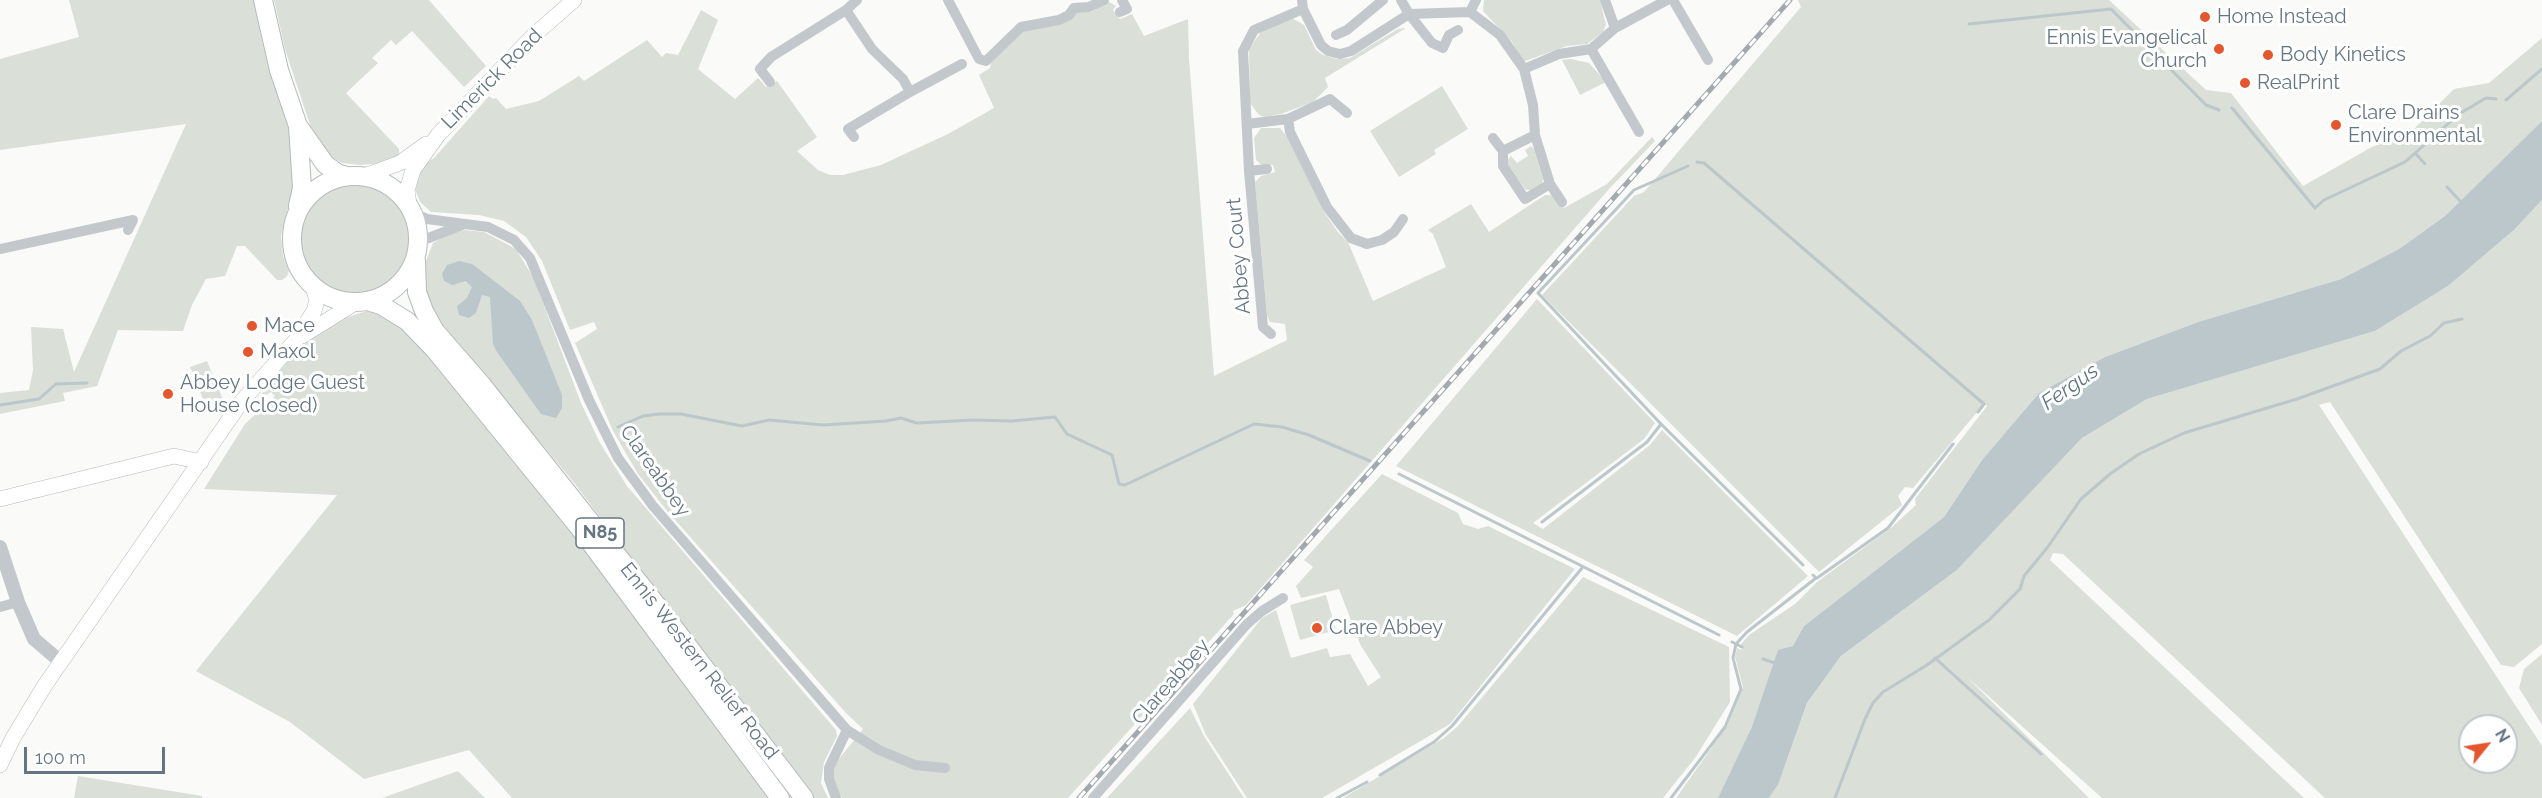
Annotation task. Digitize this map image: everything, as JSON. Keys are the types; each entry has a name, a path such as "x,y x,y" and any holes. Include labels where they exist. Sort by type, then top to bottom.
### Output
{"main road":[{"path":"0,765 13,738 61,662 242,401 296,340 314,311 317,300 312,284 294,255 292,230 302,188 298,126 279,70 262,0"},
{"name":"Limerick Road","path":"438,135 533,36 574,0"},
{"path":"298,126 325,164 337,172 395,190 412,209"},
{"path":"295,216 310,193 322,184 400,163 438,135"},
{"path":"412,209 407,190 413,170 438,135"},
{"name":"N85","path":"412,209 417,253"},
{"path":"296,340 327,318 361,302 387,294 398,287 417,253"},
{"name":"Ennis Western Relief Road","path":"417,253 417,292 435,331 489,394 652,599 804,798"},
{"name":"N85","path":"312,284 335,297 361,302"},
{"name":"Ennis Western Relief Road","path":"361,302 381,305 407,321 441,358 578,526 780,798"},
{"path":"0,499 174,456 201,462"}],"street":[{"path":"770,82 760,69 771,57 846,10 857,0"},
{"path":"948,0 979,59 986,61 1022,27 1059,20 1069,15 1073,4 1089,8 1104,0"},
{"path":"1120,12 1127,9 1122,0"},
{"path":"1336,35 1347,30 1383,0"},
{"path":"1401,0 1408,14 1432,43 1443,48 1449,35 1458,30"},
{"path":"1470,12 1476,0"},
{"path":"1605,0 1615,28"},
{"path":"1524,69 1559,54 1591,49 1615,28 1667,0"},
{"path":"1673,0 1708,60"},
{"name":"Abbey Court","path":"1271,334 1263,327 1250,171 1243,51 1248,39 1254,30 1303,5 1321,45 1328,51 1340,54 1350,51 1408,14"},
{"path":"846,10 872,49 903,79 910,92"},
{"path":"1408,14 1470,12 1500,35 1524,69 1533,105 1535,135 1550,183 1562,202"},
{"path":"1591,49 1639,132"},
{"path":"854,137 848,129 962,64"},
{"path":"1247,124 1287,119 1330,99 1347,112"},
{"path":"1287,119 1294,142 1326,207 1351,238 1367,244 1382,240 1394,232 1403,219"},
{"path":"1503,151 1535,135"},
{"path":"1493,138 1503,151 1503,166 1525,199 1550,183"},
{"name":"Abbey Court","path":"1250,171 1267,169"},
{"name":"Clareabbey","path":"412,209 427,219 488,227 514,240 530,258 589,400 618,458 653,506 848,730 879,750 915,765 945,768"},
{"path":"0,249 133,220 128,230"},
{"path":"417,253 426,238 468,223"},
{"path":"0,547 18,602 34,639 61,662"},
{"name":"Clareabbey","path":"1093,798 1247,624 1283,598"},
{"path":"0,607 18,602"},
{"path":"836,798 829,779 829,768 848,730"}],"shaded area":[{"path":"69,0 254,0 263,45 293,144 295,167 292,192 281,236 283,256 289,271 282,280 277,280 245,246 237,246 225,276 206,279 192,305 183,331 118,330 97,386 63,393 65,401 0,414 0,393 29,390 33,370 31,327 63,329 74,372 186,124 0,150 0,59 79,37"},
{"path":"274,0 429,0 486,66 464,87 412,31 396,45 391,40 372,58 378,63 346,93 399,149 399,157 381,163 360,165 342,163 325,153 313,134 285,49"},
{"path":"1484,0 1600,0 1606,25 1603,32 1587,44 1567,46 1525,61 1519,56 1512,42 1483,11"},
{"path":"1798,0 2109,0 2206,90 2231,93 2303,186 2372,147 2412,131 2454,89 2489,83 2542,38 2542,121 2445,216 2399,249 2341,279 2198,322 2105,357 2039,393 1982,460 1944,517 1804,626 1718,798 1676,798 1727,726 1743,687 1735,657 1737,648 1742,650 1741,644 1749,635 1795,604 1817,582 1892,527 1916,505 1915,499 1987,406 1984,404 1913,488 1905,487 1898,496 1902,505 1819,572 1542,295 1634,196 1644,192 1801,7"},
{"path":"1109,2 1116,6 1113,10 1120,19 1132,14 1144,36 1188,19 1189,59 1214,376 1287,340 1285,324 1270,322 1267,315 1255,182 1261,176 1275,172 1273,165 1262,165 1256,160 1254,138 1261,128 1280,128 1287,137 1324,212 1348,242 1373,301 1446,267 1433,234 1428,230 1471,204 1489,232 1545,195 1551,195 1564,208 1607,184 1652,137 1655,141 1610,188 1246,605 1233,611 1234,614 1068,798 842,798 835,788 833,771 838,760 863,729 846,713 668,512 638,474 613,431 575,343 597,329 594,322 570,330 542,261 526,237 504,221 479,215 431,212 420,202 415,189 417,177 426,163 434,158 489,96 496,98 506,109 539,101 579,76 584,81 647,40 662,57 666,53 678,55 701,10 718,20 698,69 735,99 758,78 766,87 777,81 817,137 797,151 818,170 830,175 843,175 881,165 948,134 994,108 979,75 990,68 991,63 1021,32 1079,12 1091,12"},
{"path":"1292,18 1304,25 1316,50 1323,55 1337,59 1350,58 1398,29 1406,28 1325,78 1328,87 1313,102 1281,114 1265,117 1259,115 1250,103 1249,49 1261,32"},
{"path":"1571,59 1589,63 1606,82 1580,95 1562,60"},
{"path":"1442,86 1468,129 1434,150 1436,154 1399,177 1370,131"},
{"path":"1531,146 1543,179 1542,183 1531,190 1526,190 1510,171 1507,161 1511,156 1517,163 1528,156 1525,150"},
{"path":"355,182 376,187 394,199 406,217 411,238 406,259 394,277 376,289 355,294 334,289 316,277 304,259 299,238 304,217 316,199 334,187"},
{"path":"2542,200 2542,644 2514,667 2501,665 2330,402 2319,405 2542,746 2542,798 2325,798 2063,554 2053,553 2050,560 2304,798 2102,798 1966,676 2089,798 1769,798 1778,785 1807,703 1841,656 1957,570 2082,438 2147,399 2375,331 2448,286 2514,230"},
{"path":"465,230 484,232 516,249 534,279 581,403 600,443 627,486 836,730 837,736 824,762 821,783 828,798 812,798 575,484 436,317 424,277 426,261 433,243 448,234"},
{"path":"1537,299 1655,423 1644,439 1533,523 1543,529 1650,445 1662,430 1808,576 1737,636 1396,466"},
{"path":"370,310 382,313 394,322 422,349 465,400 573,533 772,798 512,798 469,750 364,779 290,722 196,671 337,495 204,489 245,424 275,396 271,392 257,400 286,363 310,339 332,322"},
{"path":"207,361 224,402 207,409 190,367"},
{"path":"1382,474 1458,513 1463,524 1478,529 1488,526 1575,569 1450,724 1322,798 1247,798 1206,735 1193,704 1262,618 1276,610 1291,658 1327,648 1330,657 1350,654 1368,686 1381,677 1361,646 1339,589 1301,598 1296,586 1313,567 1304,560"},
{"path":"1583,577 1729,647 1730,702 1695,758 1663,798 1343,798 1444,738 1458,726"},
{"path":"1326,595 1336,630 1300,640 1290,605"},
{"path":"2542,654 2542,725 2519,688 2524,669"},
{"path":"1190,708 1204,736 1244,798 1107,798"},
{"path":"458,771 485,798 382,798"},
{"path":"78,776 202,796 202,798 74,798"}],"water":[{"name":"Fergus","path":"2542,121 2542,200 2514,230 2448,286 2375,331 2147,399 2082,438 1957,570 1841,656 1807,703 1778,785 1769,798 1718,798 1752,727 1778,650 1793,646 1804,626 1944,517 1982,460 2039,393 2105,357 2198,322 2341,279 2399,249 2445,216"},
{"path":"459,261 472,264 520,301 532,320 562,395 562,408 556,418 541,414 497,352 493,344 490,297 482,295 476,313 469,318 459,315 457,306 467,298 472,287 466,281 452,285 444,281 442,274 447,265"}],"waterway":[{"path":"1969,24 2111,9 2206,105 2219,110"},
{"path":"2506,100 2542,69"},
{"path":"2232,108 2315,208 2324,200 2405,162 2459,114 2486,98 2496,99"},
{"path":"2416,154 2425,164"},
{"path":"1697,162 1704,163 1984,404 1978,412"},
{"path":"1688,166 1634,190 1538,293 1661,424 1803,565"},
{"path":"2447,187 2462,203"},
{"path":"1835,798 1873,703 1883,692 1927,665 1989,620 2020,589 2024,576 2047,548 2081,499 2110,474 2139,454 2184,433 2297,399 2380,369 2401,351 2430,336 2444,323 2462,319"},
{"path":"0,405 39,399 56,384 87,383"},
{"path":"618,427 643,416 659,414 681,414 742,426 769,420 823,425 901,418 917,423 972,420 1012,421 1055,417 1067,434 1112,455 1119,484 1125,485 1254,424 1282,427 1309,435 1370,461"},
{"path":"1542,522 1647,442 1661,424"},
{"path":"1817,578 1888,528 1953,444"},
{"path":"1399,474 1719,635"},
{"path":"1380,775 1434,742 1452,726 1582,568"},
{"path":"1671,798 1725,727 1741,689 1733,658 1736,644 1747,632 1816,578 1813,575"},
{"path":"1732,642 1742,647"},
{"path":"1935,658 2041,754"},
{"path":"1763,659 1775,663"},
{"path":"1337,798 1367,782"}],"railway":[{"path":"1079,798 1790,0"}],"place":[{"name":"Home Instead","path":"2205,17"},
{"name":"Ennis Evangelical Church","path":"2219,49"},
{"name":"Body Kinetics","path":"2268,55"},
{"name":"RealPrint","path":"2245,83"},
{"name":"Clare Drains Environmental","path":"2336,125"},
{"name":"Mace","path":"252,326"},
{"name":"Maxol","path":"248,352"},
{"name":"Abbey Lodge Guest House (closed)","path":"168,394"},
{"name":"Clare Abbey","path":"1317,628"}]}
